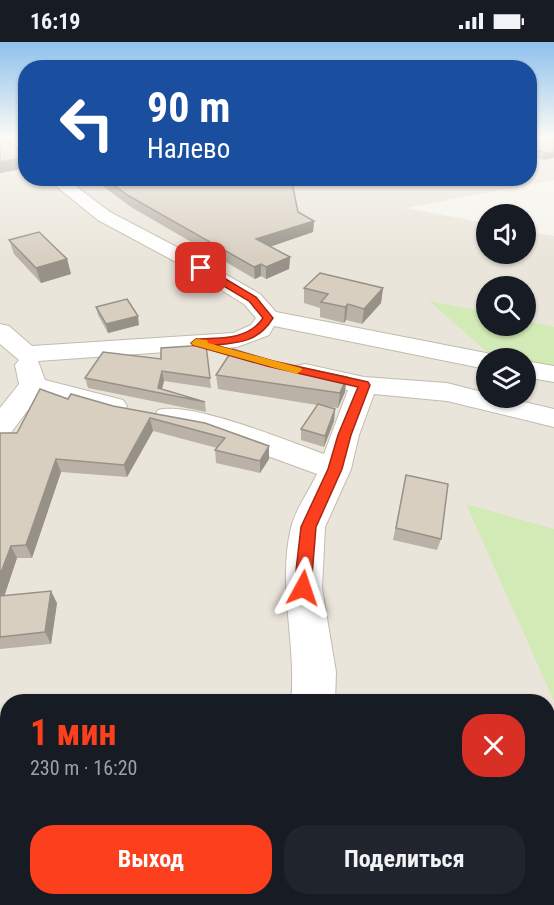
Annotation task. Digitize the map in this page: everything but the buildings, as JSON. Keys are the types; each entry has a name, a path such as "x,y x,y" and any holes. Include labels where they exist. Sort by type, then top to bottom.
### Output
{"street":[{"path":"65,186 104,216 183,258 252,299 268,318 476,359"},
{"path":"26,354 237,340 260,330 268,318"},
{"path":"0,331 26,354 33,385"},
{"path":"196,343 268,363 364,385 447,392 554,418"},
{"path":"536,371 554,374"},
{"path":"0,427 33,385"},
{"path":"33,385 117,407 213,426 335,469"},
{"path":"314,694 315,672 303,588 308,527 335,469 344,435 364,385"}],"shaded area":[{"path":"0,178 18,178 18,186 522,186 405,208 476,221 476,264 536,264 536,233 554,236 554,694 0,694"},
{"path":"537,178 554,178 554,180 537,183"}],"green space":[{"path":"429,301 476,310 476,336 536,336 536,323 554,327 554,368 536,364 536,348 482,348"},
{"path":"466,504 554,529 554,694 551,694"}],"slow traffic":[{"path":"203,342 196,343 297,370"}],"route":[{"path":"201,268 252,299 268,318 260,330 237,340 196,343 271,364 364,385 344,435 335,469 308,527 303,588"}]}
